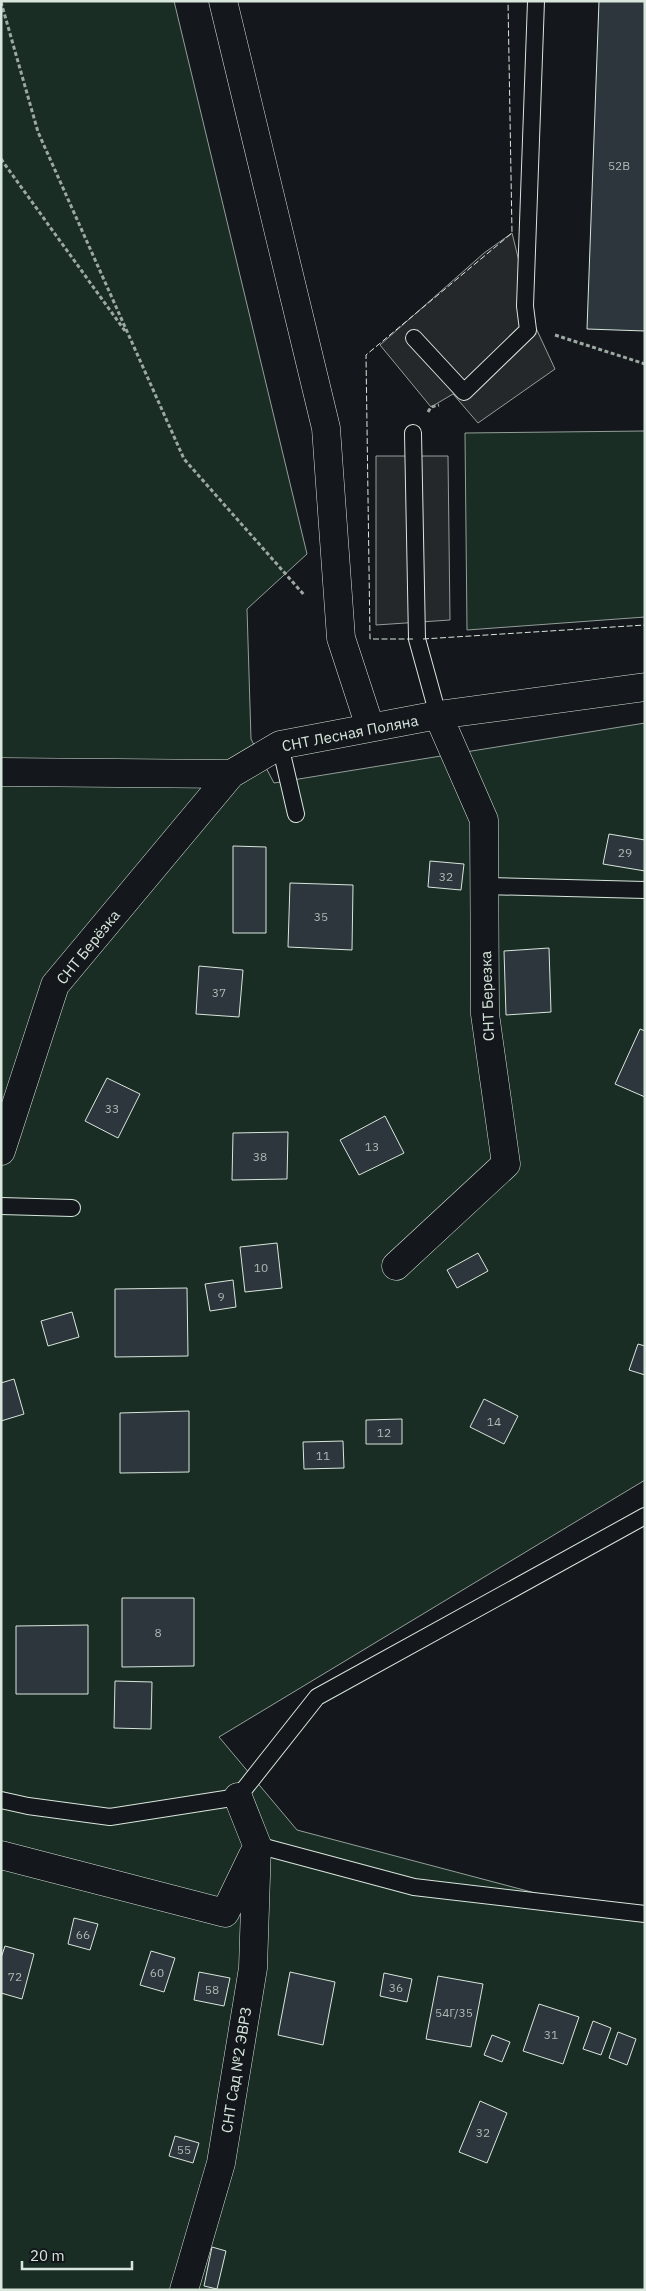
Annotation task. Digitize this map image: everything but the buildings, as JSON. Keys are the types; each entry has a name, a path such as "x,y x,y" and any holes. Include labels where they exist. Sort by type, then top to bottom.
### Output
{"street":[{"path":"223,1 326,428 341,638 370,727"},
{"name":"СНТ Лесная Поляна","path":"231,774 280,745 438,715 645,687"},
{"name":"СНТ Березка","path":"396,1266 506,1164 485,1014 484,820 438,715"},
{"path":"1,772 231,774"},
{"name":"СНТ Берёзка","path":"1,1152 55,985 231,774"},
{"name":"СНТ Сад №2 ЭВРЗ","path":"184,2290 223,2154 253,1968 257,1845 238,1797"},
{"path":"1,1855 225,1913 257,1845"}],"lane":[{"path":"414,338 464,392 528,330 525,306 536,1"},
{"path":"413,433 417,639 438,715"},
{"path":"280,745 296,814"},
{"path":"485,886 645,890"},
{"path":"1,1206 72,1208"},
{"path":"1,1800 28,1806 110,1817 238,1797 317,1697 645,1516"},
{"path":"257,1845 414,1887 645,1914"}],"path":[{"path":"1,2 38,132 184,459 309,601"},
{"path":"1,159 129,337"},
{"path":"525,306 537,329 645,364"}],"green space":[{"path":"1,1 174,1 307,554 247,609 251,739 274,783 645,723 645,1480 219,1737 297,1830 645,1922 645,2290 1,2290"},
{"path":"645,431 645,617 467,630 465,433"}],"shaded area":[{"path":"512,233 535,326 555,369 478,423 453,394 431,407 380,345 484,253"},
{"path":"376,456 448,456 450,620 376,625"}],"fence":[{"path":"413,639 370,639 366,355 512,233 508,1"},
{"path":"423,639 645,625"}]}
